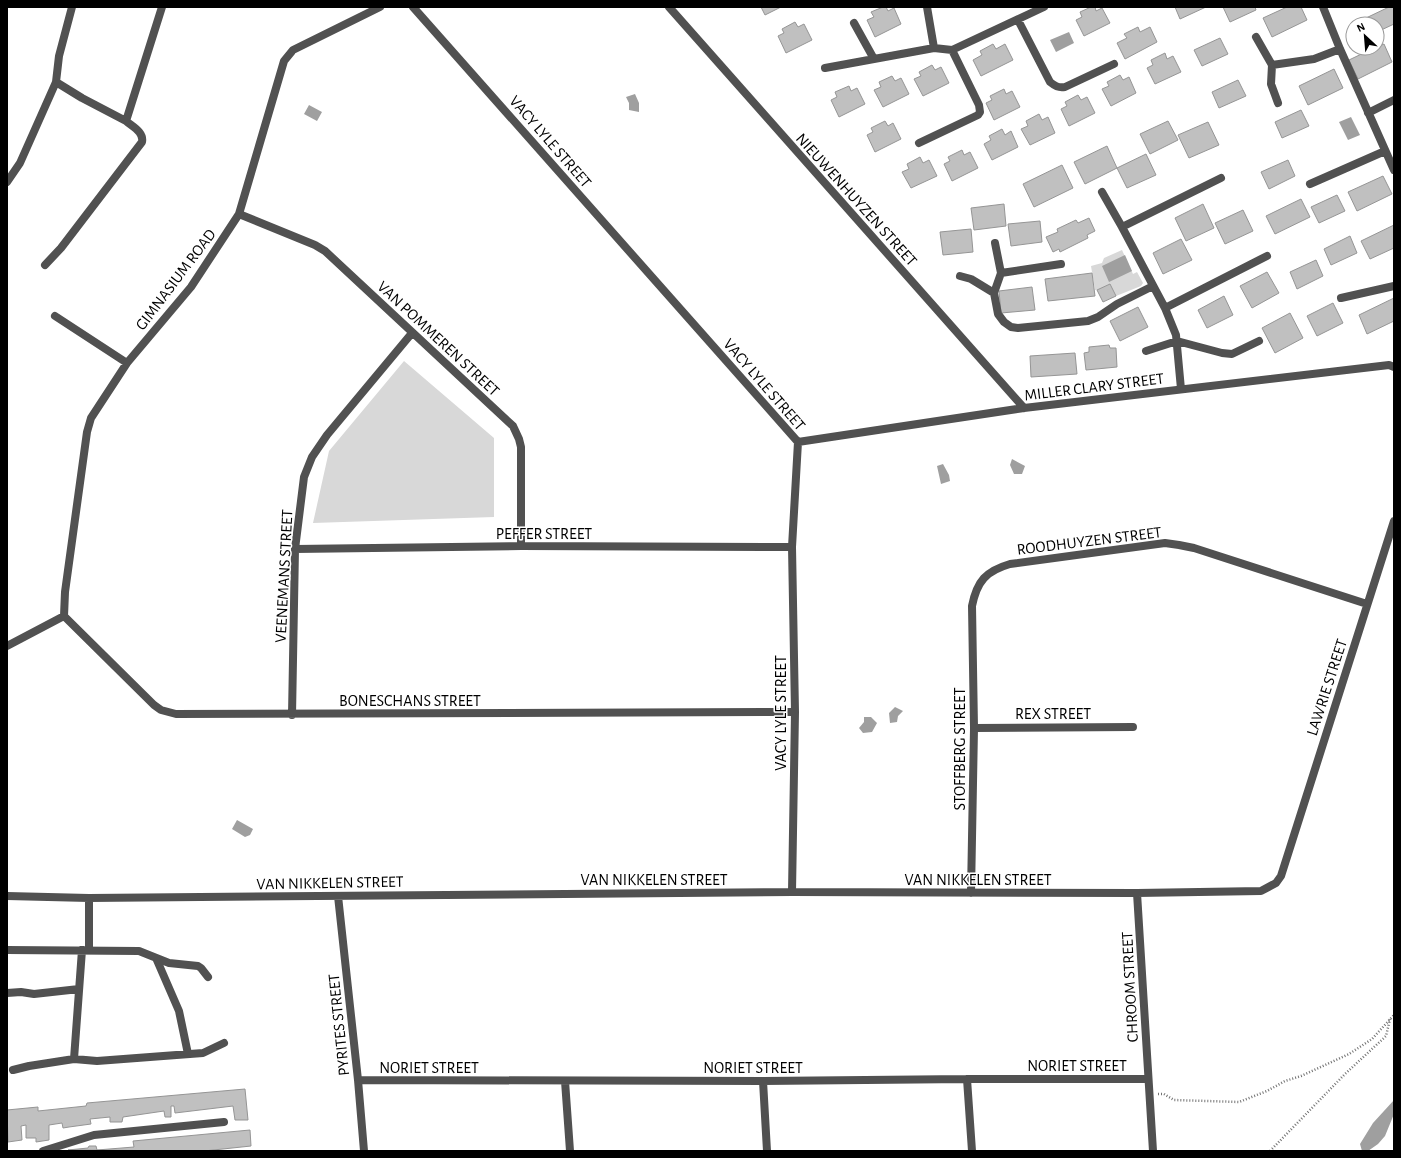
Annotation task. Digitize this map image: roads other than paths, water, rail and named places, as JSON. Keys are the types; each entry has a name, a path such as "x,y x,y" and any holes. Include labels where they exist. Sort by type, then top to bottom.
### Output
{"street":[{"path":"7,182 20,164 56,82 59,56 72,7"},
{"path":"126,121 162,7"},
{"name":"GIMNASIUM ROAD","path":"64,616 65,592 91,418 127,363 191,287 239,214 284,61 293,50 380,7"},
{"name":"VACY LYLE STREET","path":"413,7 798,442 792,547 794,712 792,892"},
{"name":"NIEUWENHUYZEN STREET","path":"669,7 1024,408"},
{"path":"927,7 934,48"},
{"path":"825,68 934,48 952,50 1018,20 1042,7"},
{"path":"1323,7 1394,170"},
{"path":"1018,20 1050,82 1054,86 1059,88 1065,87 1114,64"},
{"path":"854,23 874,59"},
{"path":"1256,37 1272,65 1271,84 1278,103"},
{"path":"1272,65 1314,58 1340,49"},
{"path":"919,143 978,115 980,112 979,105 952,50"},
{"path":"45,265 60,248 142,142 141,133 126,121 82,98 56,82"},
{"path":"1368,113 1394,100"},
{"path":"1310,184 1385,151"},
{"path":"1122,227 1221,178"},
{"path":"1102,192 1166,308 1177,341 1182,390"},
{"name":"VAN POMMEREN STREET","path":"239,214 315,245 325,251 513,426 521,448 521,546"},
{"path":"995,243 1000,273 994,293 998,314 1004,322 1018,328 1088,321 1098,317 1117,304 1153,286"},
{"path":"1166,308 1267,256"},
{"path":"1000,273 1060,264"},
{"path":"960,276 971,279 994,293"},
{"path":"1341,298 1394,286"},
{"path":"55,316 127,363"},
{"name":"VEENEMANS STREET","path":"292,715 295,549 304,477 312,457 327,436 412,333"},
{"path":"1146,351 1177,341 1222,354 1232,354 1259,341"},
{"name":"MILLER CLARY STREET","path":"798,442 1024,408 1389,365 1394,367"},
{"name":"LAWRIE STREET","path":"1285,862 1394,521"},
{"name":"ROODHUYZEN STREET","path":"972,606 975,592 981,581 988,573 997,568 1010,564 1165,543 1194,548 1368,604"},
{"name":"PEFFER STREET","path":"295,549 521,546 792,547"},
{"name":"STOFFBERG STREET","path":"971,893 974,728 972,606"},
{"path":"7,646 64,616"},
{"name":"BONESCHANS STREET","path":"64,616 149,699 162,710 176,714 292,715 794,712"},
{"name":"REX STREET","path":"974,728 1133,727"},
{"name":"VAN NIKKELEN STREET","path":"7,896 89,898 792,892 1138,893 1261,891 1276,883 1281,876 1285,862"},
{"name":"CHROOM STREET","path":"1138,893 1153,1151"},
{"name":"PYRITES STREET","path":"338,896 358,1080 364,1151"},
{"path":"74,1059 79,989 85,950 89,898"},
{"path":"7,950 139,951 170,963 198,966 208,977"},
{"path":"156,958 180,1015 188,1054"},
{"path":"7,993 21,992 34,994 79,989"},
{"path":"13,1070 74,1059 97,1061 203,1053 224,1043"},
{"path":"967,1079 972,1151"},
{"name":"NORIET STREET","path":"358,1080 763,1082 967,1079 1148,1079"},
{"path":"565,1081 570,1151"},
{"path":"763,1082 768,1151"},
{"path":"43,1151 94,1135 224,1122"}]}
